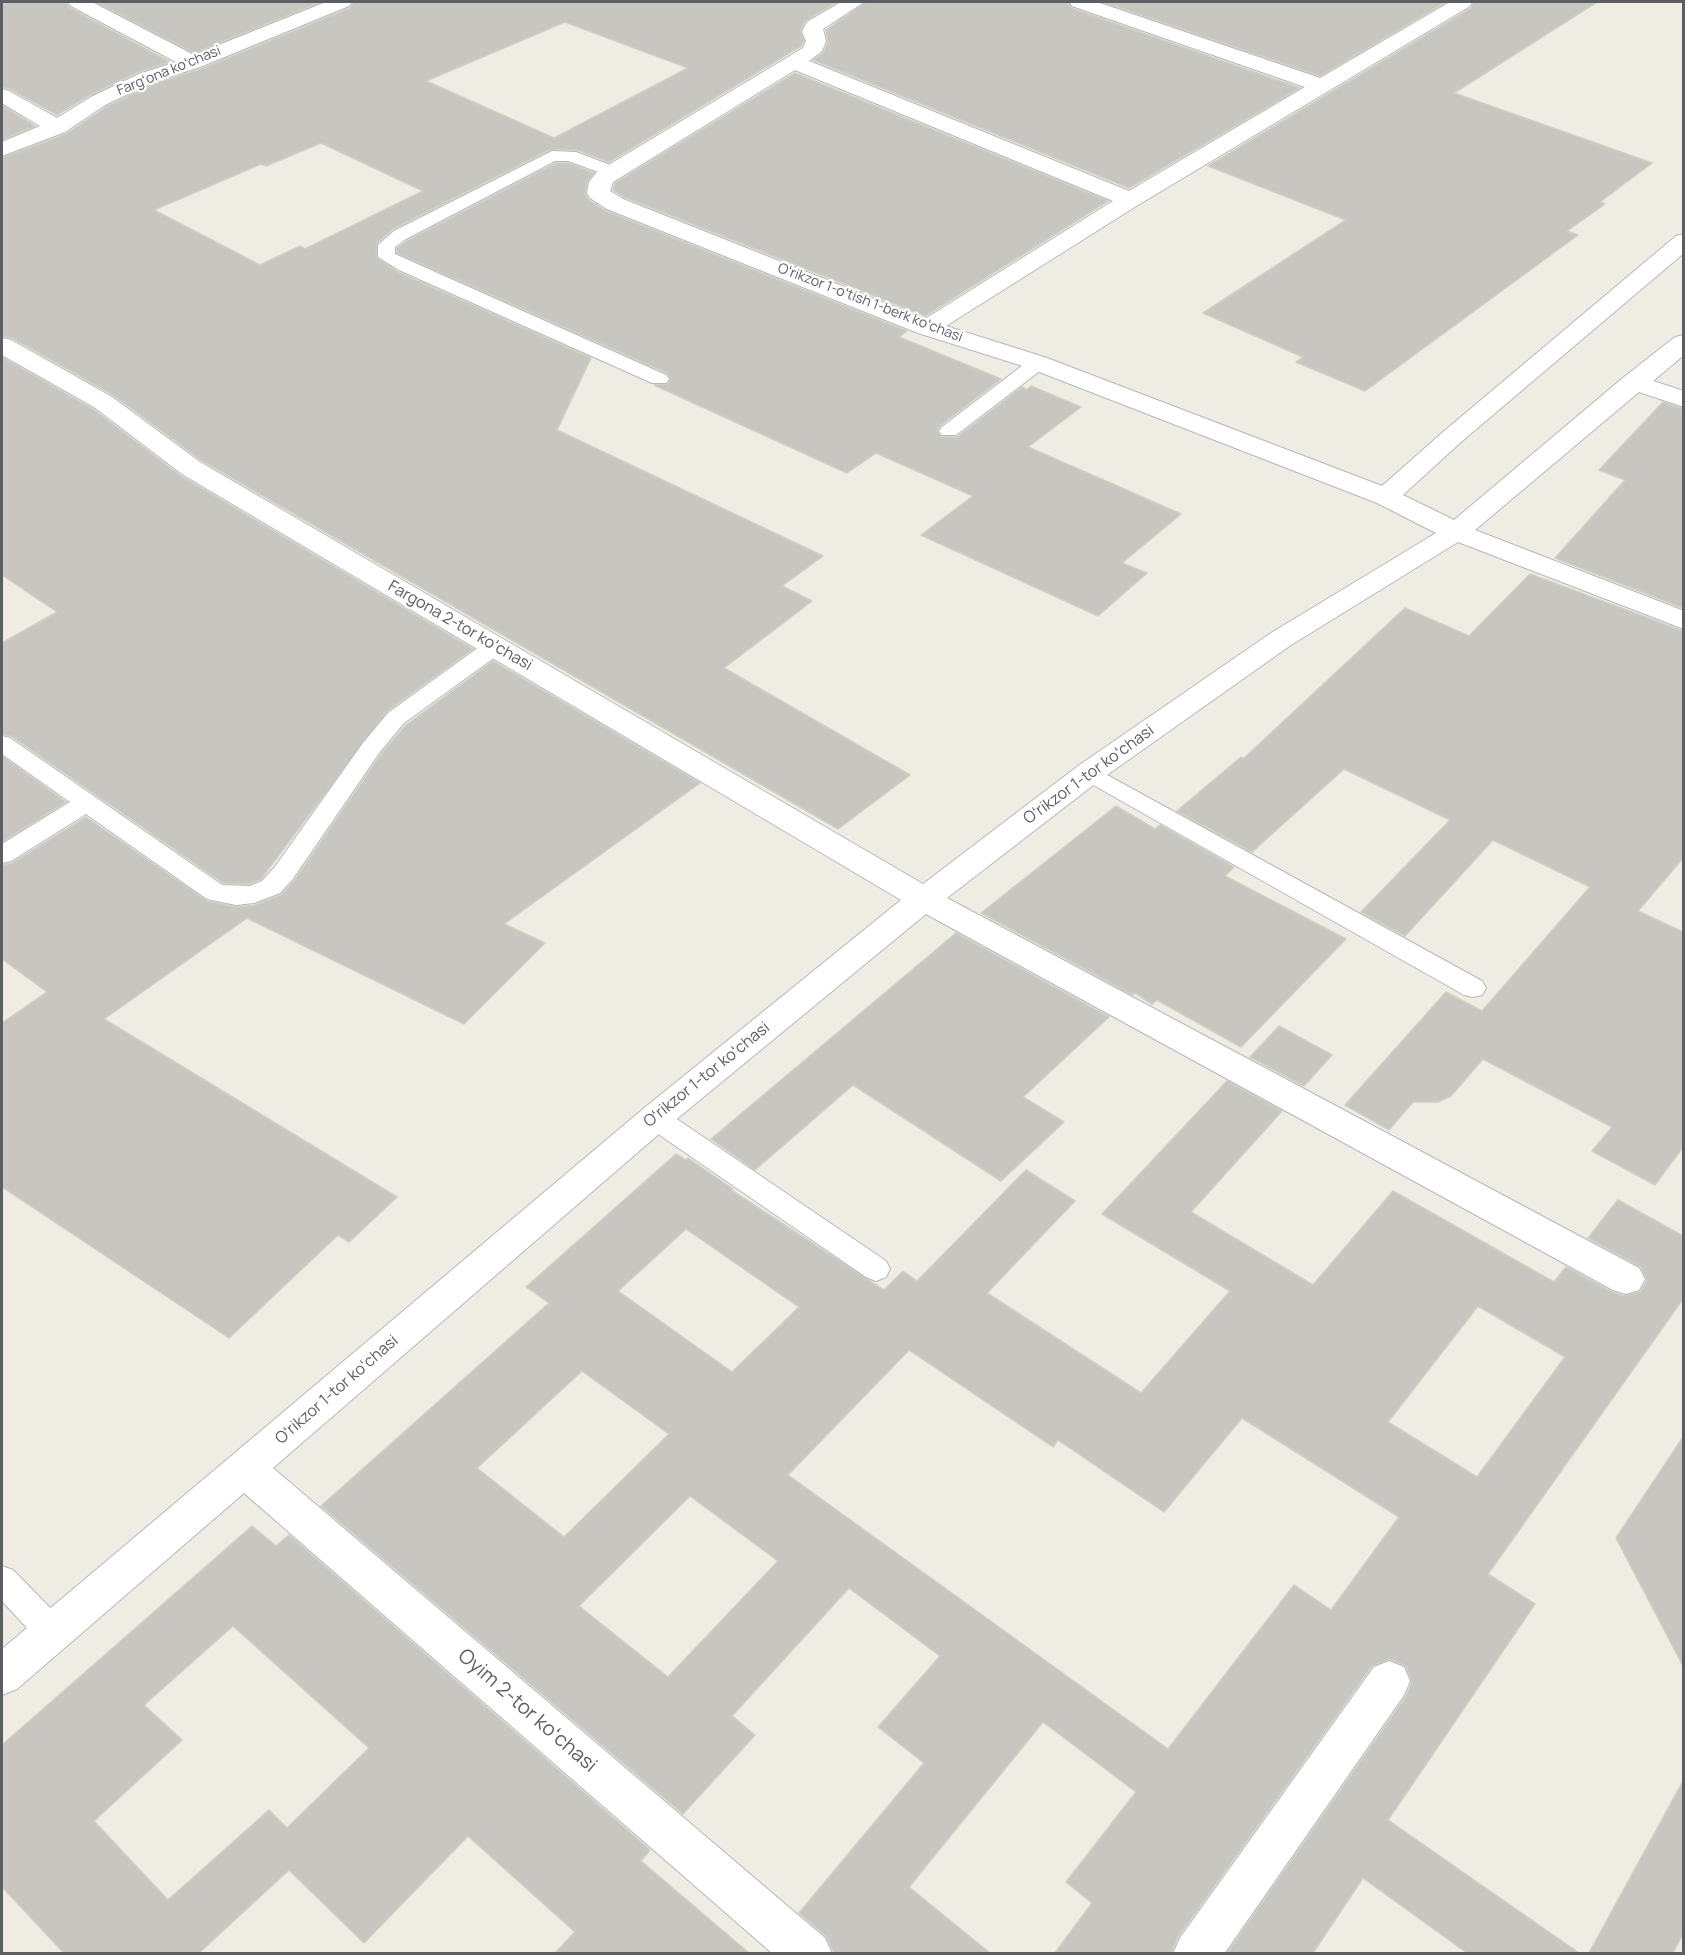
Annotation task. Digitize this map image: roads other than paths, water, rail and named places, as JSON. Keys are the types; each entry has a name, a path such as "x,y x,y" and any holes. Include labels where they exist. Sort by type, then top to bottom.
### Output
{"street":[{"path":"78,2 193,63"},
{"name":"Fargʻona koʻchasi","path":"2,150 57,127 98,101 146,78 193,63 342,2"},
{"path":"612,172 795,63 812,51 816,41 812,32 814,27 854,2"},
{"path":"1079,2 1322,86"},
{"path":"927,328 1131,200 1462,2"},
{"path":"795,63 1131,200"},
{"path":"2,94 57,127"},
{"name":"Oʻrikzor 1-oʻtish 1-berk koʻchasi","path":"612,172 597,187 603,198 927,328 1038,363 1386,497 1456,532 1683,621"},
{"path":"1386,497 1452,437 1683,241"},
{"name":"Oʻrikzor 1-tor koʻchasi","path":"2,1675 655,1118 924,899 1089,773 1281,639 1456,532 1683,342"},
{"name":"Fargona 2-tor koʻchasi","path":"2,345 103,402 191,468 924,899 1626,1279"},
{"path":"1633,382 1683,400"},
{"name":"Oyim 2-tor koʻchasi","path":"245,1468 809,1953"},
{"path":"1196,1953 1389,1681"}],"lane":[{"path":"612,172 570,156 552,156 400,236 387,245 385,251 387,257 405,266 658,379"},
{"path":"949,431 1038,363"},
{"path":"2,743 216,893 236,896 254,894 271,887 283,874 372,748 396,718 494,646"},
{"path":"1089,773 1473,988"},
{"path":"2,855 88,802"},
{"path":"655,1118 876,1269"},
{"path":"2,1580 53,1633"}]}
